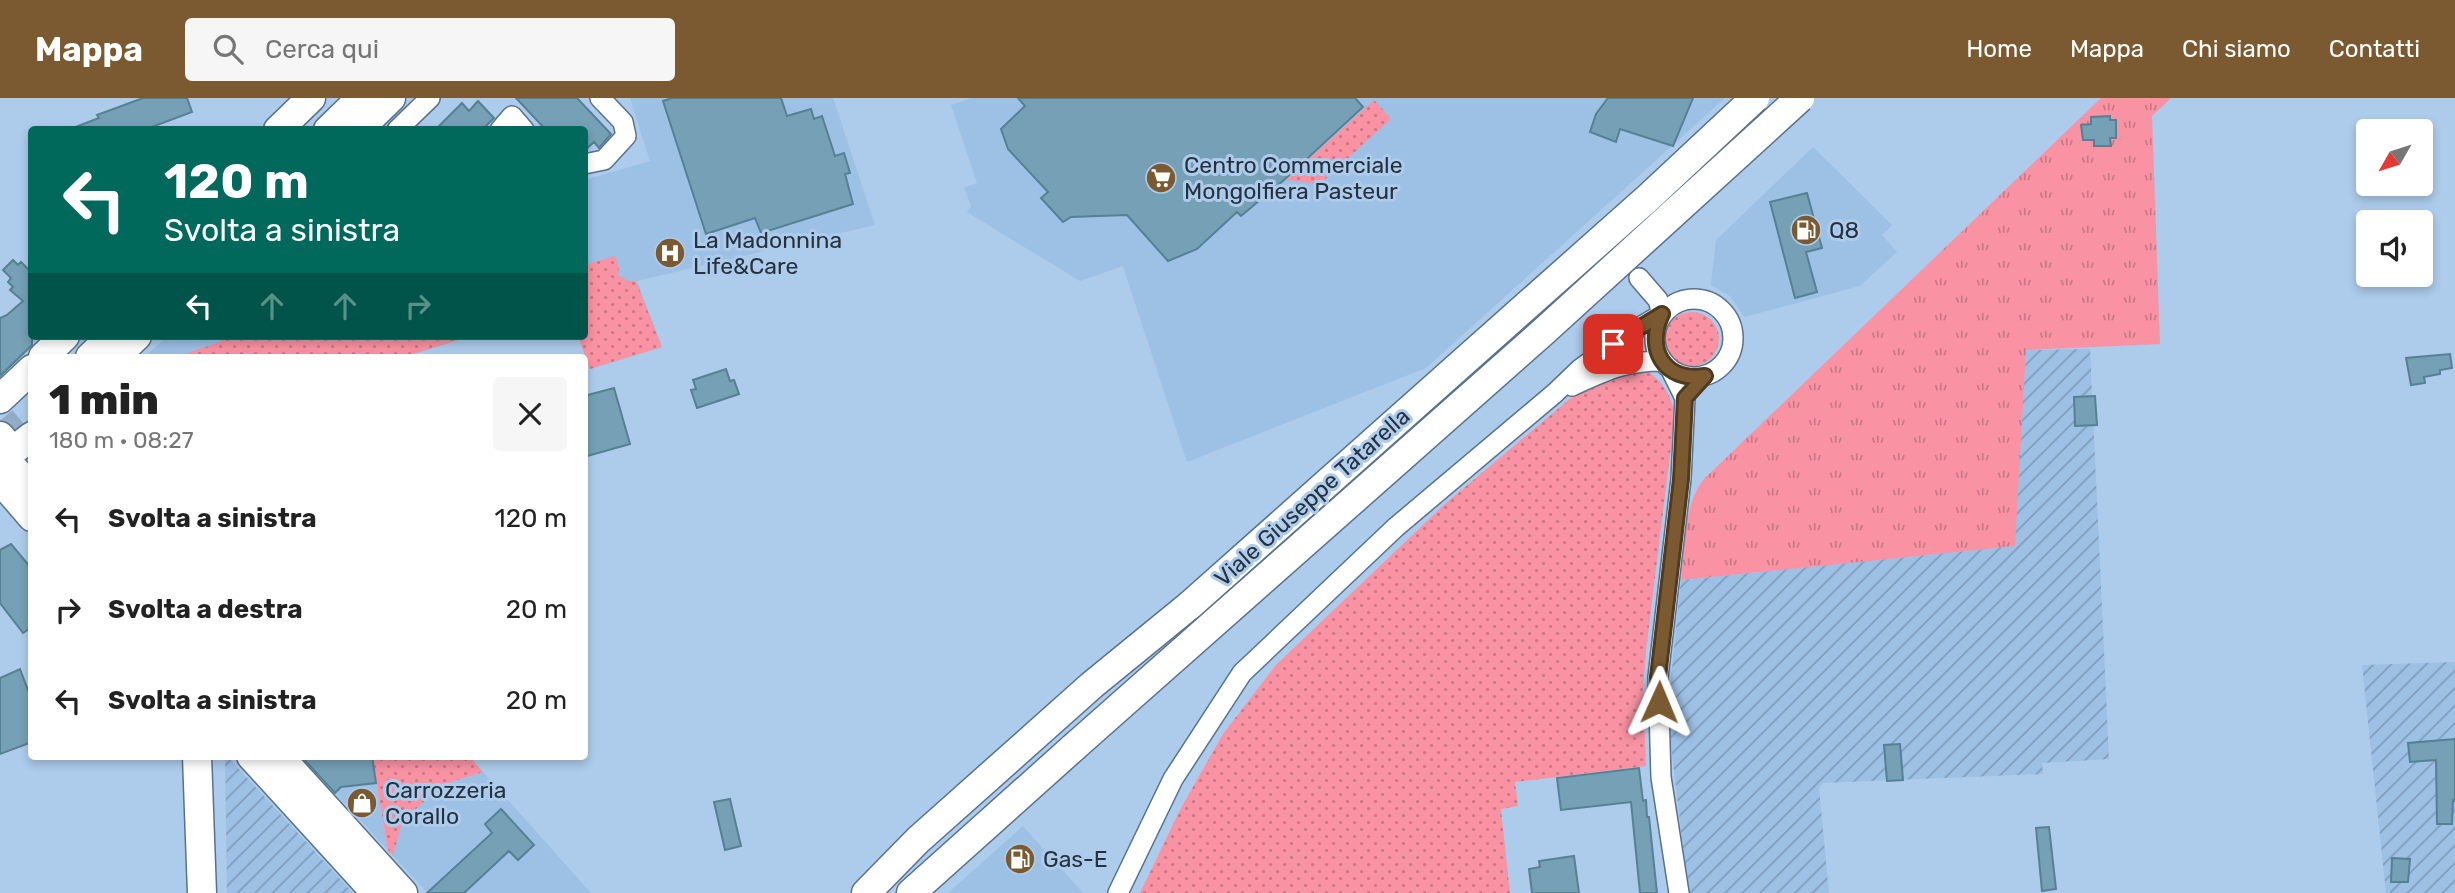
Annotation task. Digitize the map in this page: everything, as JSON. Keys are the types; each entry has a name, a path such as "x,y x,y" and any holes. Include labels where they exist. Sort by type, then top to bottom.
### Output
{"main road":[{"path":"283,126 304,107 337,98"},
{"path":"332,126 361,98"},
{"path":"362,126 391,98"},
{"name":"Viale Giuseppe Tatarella","path":"866,893 949,812 1092,685 1190,605 1649,197 1755,98"},
{"name":"Viale Giuseppe Tatarella","path":"911,893 1542,333 1800,98"},
{"path":"46,354 61,340"},
{"path":"71,354 86,340"},
{"path":"93,354 107,340"},
{"path":"118,354 132,340"},
{"path":"0,399 28,386"},
{"path":"20,502 2,461 28,439"},
{"path":"198,760 202,893"},
{"path":"255,760 376,893"},
{"path":"283,760 403,893"}],"street":[{"path":"401,126 430,98"},
{"path":"588,163 604,160 626,136 623,122 600,98"},
{"path":"503,126 512,116 521,126"},
{"path":"1639,278 1658,300 1662,314 1655,336 1656,349 1685,398 1681,479 1658,677 1661,777 1679,893"},
{"path":"1118,893 1173,779 1242,673 1396,527 1596,356 1673,305 1694,299 1714,305 1728,320 1732,329 1731,349 1722,366 1705,376 1685,398"},
{"path":"1555,393 1621,364 1639,361 1666,366 1681,376 1705,376"}],"shaded area":[{"name":"La Madonnina Life&Care","path":"630,98 833,98 875,225 637,281 662,347 590,369 588,354 585,354 579,340 588,340 588,179 650,161"},
{"path":"971,98 1725,98 1426,368 1187,462 1123,266 1080,281 967,212 971,206 964,188 977,183 951,105"},
{"name":"Q8","path":"1813,147 1892,225 1882,235 1897,252 1860,286 1744,317 1730,296 1711,285 1716,240"},
{"path":"163,340 459,340 413,354 148,354"},
{"path":"2090,349 2109,759 2042,763 2043,774 1823,783 1819,788 1829,893 1690,893 1670,736 1670,687 1681,580 2014,546 2026,350"},
{"path":"2455,662 2455,893 2386,893 2362,665"},
{"path":"225,760 231,760 353,893 227,893"},
{"name":"Carrozzeria Corallo","path":"305,760 373,760 388,850"},
{"path":"483,772 591,893 428,893 393,856 402,822 442,785"},
{"name":"Gas-E","path":"1023,826 1083,893 948,893"}],"green space":[{"path":"2101,98 2171,98 2152,116 2160,344 2026,350 2015,546 1681,580 1689,514 1697,489 1704,479"},
{"path":"1374,100 1391,119 1320,184 1286,180"},
{"path":"615,256 619,267 618,275 628,281 636,281 662,347 590,369 588,354 585,354 579,340 588,340 588,264"},
{"path":"1692,312 1711,320 1719,339 1711,358 1692,366 1673,358 1665,339 1673,320"},
{"path":"459,340 413,354 187,354 219,342"},
{"path":"1644,369 1664,388 1675,414 1646,651 1643,689 1646,766 1515,782 1518,806 1501,809 1510,893 1140,893 1181,808 1223,734 1276,665 1445,504 1584,387"},
{"path":"373,760 472,760 483,772 442,785 402,822 393,856 388,850"}],"building":[{"path":"143,98 187,98 192,112 155,126 78,126 99,118 97,115"},
{"path":"516,98 577,98 611,134 599,148 594,142 588,147 588,126 542,126"},
{"path":"672,98 781,98 787,116 811,109 814,119 822,116 835,156 844,153 850,173 845,174 853,204 761,233 755,218 706,234 663,101"},
{"name":"Centro Commerciale Mongolfiera Pasteur","path":"1018,98 1355,98 1363,107 1241,216 1237,212 1197,249 1168,261 1127,215 1071,217 1063,222 1041,198 1048,192 1008,149 1001,129 1025,106"},
{"path":"1608,98 1693,98 1673,146 1620,129 1616,142 1590,132 1596,114"},
{"path":"478,101 494,118 486,126 439,126 462,103 469,111"},
{"path":"2110,116 2110,120 2116,120 2116,138 2110,138 2111,146 2094,146 2094,140 2083,140 2081,125 2091,124 2091,117"},
{"path":"1807,193 1822,248 1806,252 1817,292 1795,298 1770,202"},
{"path":"13,260 18,265 21,262 28,269 28,340 32,340 32,345 0,376 0,318 23,301 10,290 13,287 8,282 11,278 3,270"},
{"path":"2450,354 2452,368 2424,377 2425,383 2411,385 2406,358"},
{"path":"726,369 739,394 697,408 691,390 696,389 693,380"},
{"path":"614,388 630,444 588,456 588,395"},
{"path":"2095,396 2097,425 2075,426 2074,397"},
{"path":"11,544 28,564 28,630 23,633 0,603 0,550"},
{"path":"20,669 28,690 28,744 0,754 0,678"},
{"path":"2455,739 2455,801 2453,800 2452,824 2437,824 2436,760 2410,762 2408,743"},
{"path":"1900,744 1903,780 1887,781 1884,745"},
{"path":"305,760 373,760 376,783 341,787 335,793"},
{"path":"1639,768 1643,801 1646,800 1649,817 1657,893 1640,893 1631,802 1561,810 1557,778"},
{"path":"730,799 741,846 725,850 714,802"},
{"path":"501,809 534,845 518,860 509,851 464,893 427,893 492,833 485,824"},
{"path":"2049,827 2056,889 2042,891 2036,828"},
{"path":"1574,856 1579,893 1532,893 1529,869 1540,867 1539,861"},
{"path":"2392,858 2410,859 2408,882 2391,882"}],"tunnel":[{"path":"0,439 28,415"}],"place":[{"name":"Centro Commerciale Mongolfiera Pasteur","path":"1161,178"},
{"name":"Q8","path":"1806,230"},
{"name":"La Madonnina Life&Care","path":"670,253"},
{"name":"Carrozzeria Corallo","path":"362,803"},
{"name":"Gas-E","path":"1020,859"}],"route":[{"path":"1613,344 1662,314 1655,336 1656,349 1662,361 1681,376 1705,376 1685,398 1681,479 1658,677 1659,702"}]}
